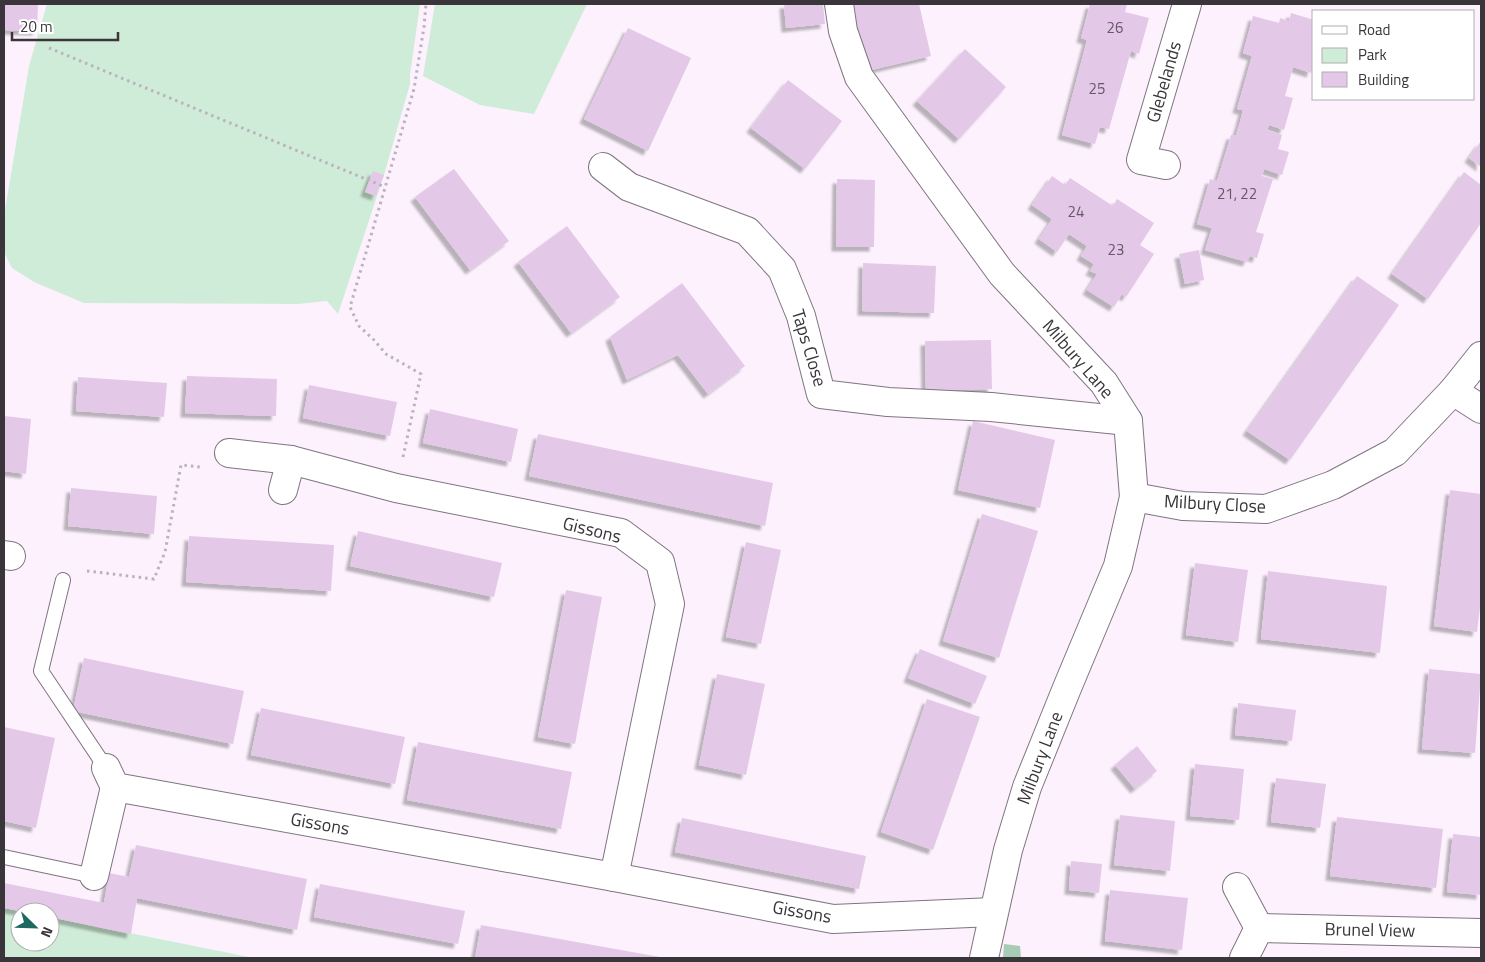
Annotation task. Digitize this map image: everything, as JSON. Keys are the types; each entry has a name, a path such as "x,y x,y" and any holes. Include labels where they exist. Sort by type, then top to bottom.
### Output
{"street":[{"name":"Milbury Lane","path":"839,4 843,31 860,77 1002,274 1104,384 1128,421 1134,497 1118,566 1027,787 1008,850 984,958"},
{"name":"Glebelands","path":"1142,160 1187,4"},
{"name":"Taps Close","path":"603,167 629,187 747,231 782,269 801,316 821,394 888,402 991,407 1128,421"},
{"name":"Milbury Close","path":"1134,497 1183,506 1266,510 1333,485 1395,452 1453,391 1481,356"},
{"path":"1453,391 1481,409"},
{"name":"Gissons","path":"229,453 291,460 396,488 620,533 660,562 670,604 614,878"},
{"path":"284,490 291,460"},
{"name":"Gissons","path":"111,778 614,878 833,919 993,912"},
{"path":"94,876 111,778"},
{"path":"1237,887 1259,928 1244,958"},
{"name":"Brunel View","path":"1259,928 1481,933"}],"lane":[{"path":"63,580 41,671 111,778"},
{"path":"4,857 94,876"}],"path":[{"path":"396,488 421,374 386,354 359,326 350,307 414,90 426,4"},
{"path":"49,48 385,187"},
{"path":"63,580 86,571 154,579 165,552 181,465 205,467 229,453"}],"green space":[{"path":"47,4 420,4 410,84 384,175 338,314 327,301 298,304 84,303 34,282 12,268 4,252 4,216 29,66"},
{"path":"435,4 587,4 534,114 480,105 423,76"},
{"path":"4,908 10,909 10,952 60,952 60,919 254,958 4,958"},
{"path":"1004,944 1020,946 1021,958 1003,958"}],"building":[{"path":"4,4 38,4 37,31 4,30"},
{"path":"784,4 823,4 825,24 786,28"},
{"path":"852,4 919,4 931,56 867,71"},
{"path":"1090,4 1127,4 1125,12 1149,18 1139,54 1131,51 1109,129 1100,127 1095,144 1062,135 1087,40 1081,38"},
{"path":"1291,13 1312,19 1312,70 1311,73 1293,67 1285,96 1293,98 1284,130 1269,125 1267,130 1282,135 1278,149 1289,152 1282,175 1264,169 1262,176 1273,179 1256,232 1264,234 1257,258 1250,256 1247,262 1205,250 1212,228 1197,224 1210,179 1217,181 1231,135 1236,135 1240,122 1243,110 1237,109 1252,56 1243,53 1253,16 1279,23 1280,18 1289,21"},
{"path":"628,28 691,58 648,151 584,119"},
{"path":"965,49 1006,87 959,139 917,101"},
{"path":"788,80 842,121 805,169 751,128"},
{"path":"1481,141 1481,167 1469,158"},
{"path":"454,169 509,241 470,270 415,197"},
{"path":"373,171 384,175 376,196 365,192"},
{"path":"1464,172 1481,185 1481,223 1428,299 1392,274"},
{"path":"1052,176 1065,185 1070,178 1113,206 1117,199 1154,223 1140,245 1154,254 1126,297 1122,294 1114,307 1087,290 1097,274 1090,271 1094,264 1081,256 1087,246 1069,234 1057,252 1039,239 1052,219 1032,205"},
{"path":"837,179 875,180 874,247 836,247"},
{"path":"567,226 620,297 571,333 518,262"},
{"path":"1199,250 1204,280 1185,284 1179,254"},
{"path":"863,263 936,266 934,313 862,311"},
{"path":"1357,276 1399,305 1290,460 1247,431"},
{"path":"682,283 745,366 708,394 678,355 627,380 610,337"},
{"path":"991,340 992,389 926,390 925,341"},
{"path":"187,376 277,379 276,416 185,413"},
{"path":"78,377 167,383 164,417 76,411"},
{"path":"309,385 397,402 390,436 303,418"},
{"path":"430,409 518,429 511,462 423,443"},
{"path":"4,416 31,419 26,474 4,471"},
{"path":"973,421 1055,440 1040,508 958,490"},
{"path":"538,434 773,483 765,526 529,476"},
{"path":"71,488 157,496 154,534 68,526"},
{"path":"1450,490 1481,494 1481,599 1477,632 1434,626"},
{"path":"982,514 1038,531 999,658 943,641"},
{"path":"358,531 502,563 494,597 350,566"},
{"path":"189,536 334,545 331,591 186,582"},
{"path":"746,542 781,550 761,644 726,637"},
{"path":"1195,563 1248,570 1238,642 1186,635"},
{"path":"1268,571 1387,586 1380,653 1261,639"},
{"path":"566,590 602,597 575,744 538,737"},
{"path":"920,649 987,676 975,704 908,678"},
{"path":"84,658 244,691 233,744 73,711"},
{"path":"1429,669 1481,674 1475,753 1422,749"},
{"path":"717,674 765,684 746,775 699,765"},
{"path":"927,699 980,717 933,850 881,832"},
{"path":"1238,703 1296,710 1292,741 1235,735"},
{"path":"261,708 405,737 395,784 251,755"},
{"path":"4,727 55,738 36,828 4,821"},
{"path":"418,742 572,772 561,829 407,800"},
{"path":"1137,746 1157,771 1135,789 1115,765"},
{"path":"1195,764 1244,769 1239,820 1190,816"},
{"path":"1276,778 1326,784 1320,828 1271,822"},
{"path":"1120,815 1175,821 1170,871 1114,865"},
{"path":"1337,817 1443,829 1436,888 1330,876"},
{"path":"682,818 866,856 859,889 675,852"},
{"path":"1453,834 1481,837 1481,895 1447,892"},
{"path":"136,845 307,879 297,930 137,898 131,934 60,919 60,902 10,902 10,909 4,908 4,883 104,903 109,873 129,877"},
{"path":"1071,861 1102,864 1099,893 1069,890"},
{"path":"320,884 465,911 458,944 314,917"},
{"path":"1110,890 1188,898 1182,950 1105,941"},
{"path":"481,925 660,957 660,958 475,958"}]}
